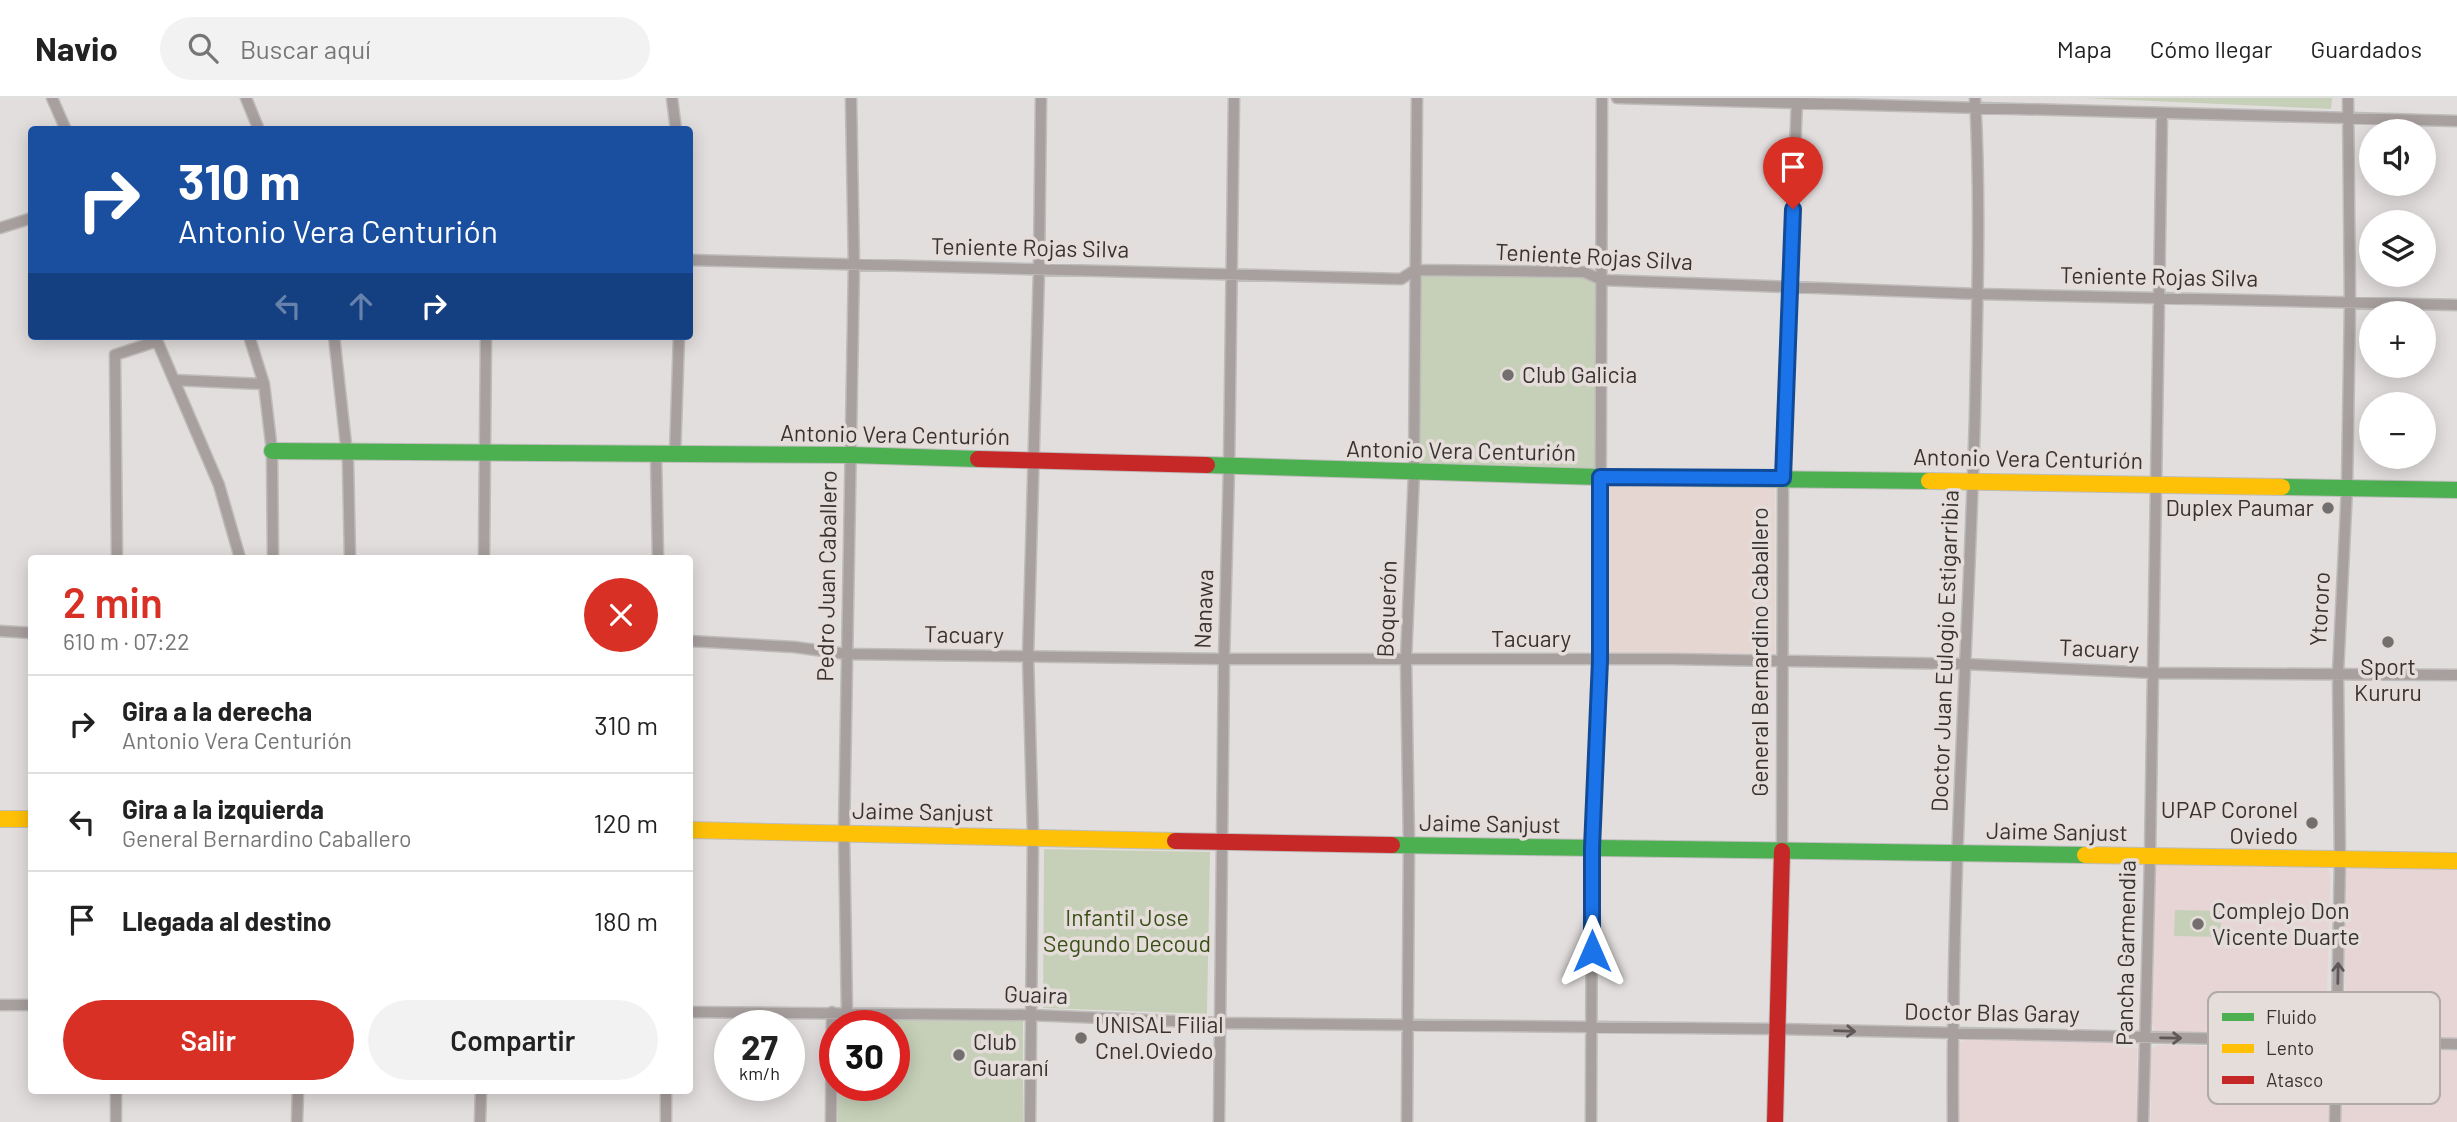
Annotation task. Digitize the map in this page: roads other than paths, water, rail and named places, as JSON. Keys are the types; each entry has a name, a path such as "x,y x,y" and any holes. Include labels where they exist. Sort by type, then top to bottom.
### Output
{"street":[{"path":"52,98 64,126"},
{"path":"246,98 257,126"},
{"path":"672,98 676,126"},
{"name":"Pedro Juan Caballero","path":"847,1010 844,833 854,265 851,98"},
{"path":"1030,1122 1033,838 1028,656 1041,98"},
{"name":"Nanawa","path":"1219,1122 1234,98"},
{"name":"Boquerón","path":"1406,1122 1409,845 1406,659 1414,473 1417,98"},
{"path":"1591,1122 1592,848 1600,660 1602,98"},
{"path":"1618,98 1976,103 2162,114 2457,121"},
{"name":"Ytororo","path":"2338,992 2340,860 2337,673 2347,488 2350,303 2348,98"},
{"name":"General Bernardino Caballero","path":"1775,1122 1782,851 1783,478 1797,101"},
{"name":"Doctor Juan Eulogio Estigarribia","path":"1953,1122 1952,1034 1978,294 1976,103"},
{"name":"Pancha Garmendia","path":"2143,1122 2162,114"},
{"path":"0,228 28,219"},
{"name":"Teniente Rojas Silva","path":"693,260 1401,279 1415,270 1584,272 1602,280 1978,294 2457,305"},
{"path":"117,555 114,355 151,340"},
{"path":"157,340 219,485 239,555"},
{"path":"250,340 264,383 272,451 273,555"},
{"path":"334,340 347,452 350,555"},
{"path":"484,555 486,340"},
{"path":"675,454 679,340"},
{"path":"174,380 264,383"},
{"name":"Antonio Vera Centurión","path":"272,451 851,455 1414,473 2457,490"},
{"path":"656,455 658,555"},
{"path":"0,631 28,633"},
{"name":"Tacuary","path":"693,641 794,647 846,654 1965,664 2153,673 2457,675"},
{"path":"0,819 28,819"},
{"name":"Jaime Sanjust","path":"693,830 1223,842 2457,862"},
{"path":"0,1005 28,1005"},
{"name":"Guaira","path":"693,1012 819,1012"},
{"name":"Guaira","path":"910,1014 1031,1015 1220,1023 1592,1028"},
{"name":"Doctor Blas Garay","path":"1592,1028 2208,1038"},
{"path":"116,1094 116,1122"},
{"path":"297,1122 298,1094"},
{"path":"480,1122 481,1094"},
{"path":"666,1094 666,1122"},
{"path":"831,1101 831,1122"},
{"name":"Ytororo","path":"2335,1104 2335,1122"}],"place":[{"name":"Club Galicia","path":"1508,375"},
{"name":"Duplex Paumar","path":"2328,508"},
{"name":"Sport Kururu","path":"2388,642"},
{"name":"UPAP Coronel Oviedo","path":"2312,823"},
{"name":"Complejo Don Vicente Duarte","path":"2198,924"},
{"name":"UNISAL Filial Cnel.Oviedo","path":"1081,1038"},
{"name":"Club Guaraní","path":"959,1055"}],"park label":[{"name":"Infantil Jose Segundo Decoud","path":"1127,931"}]}
